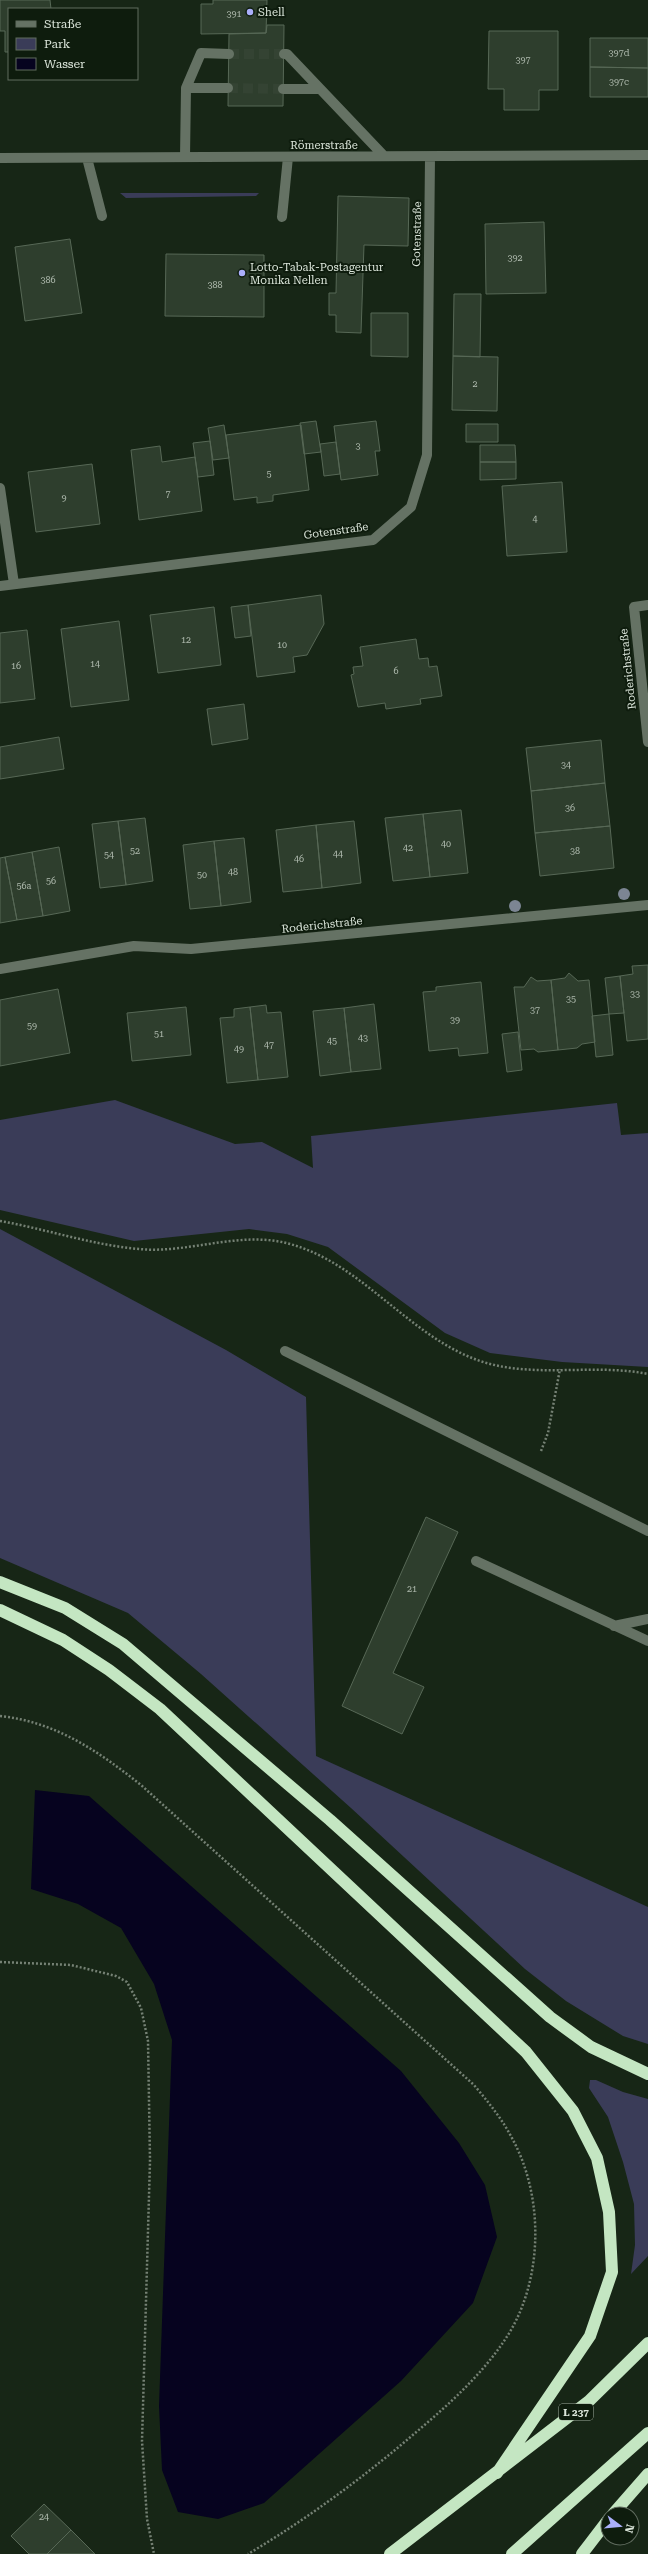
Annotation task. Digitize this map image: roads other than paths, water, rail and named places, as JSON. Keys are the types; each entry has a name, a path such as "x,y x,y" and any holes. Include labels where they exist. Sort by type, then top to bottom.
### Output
{"highway":[{"path":"0,1582 65,1608 123,1644 330,1820 550,2016 591,2048 648,2074"},
{"path":"0,1610 63,1640 109,1670 160,1709 526,2052 572,2111 597,2158 609,2212 612,2272 590,2336 497,2473"},
{"name":"L 237","path":"390,2554 589,2401 648,2343"},
{"path":"512,2554 648,2434"},
{"path":"620,2506 648,2474"},
{"path":"582,2554 600,2530"}],"street":[{"path":"185,157 186,88 201,53 229,54"},
{"path":"284,54 287,54 384,156"},
{"path":"186,88 228,88"},
{"path":"283,89 319,89"},
{"name":"Römerstraße","path":"0,158 648,155"},
{"path":"282,217 288,157"},
{"name":"Gotenstraße","path":"0,586 373,540 411,507 427,455 430,157"},
{"path":"87,158 102,216"},
{"path":"0,488 14,584"},
{"name":"Roderichstraße","path":"648,606 634,607 648,742"},
{"name":"Roderichstraße","path":"0,969 134,946 191,949 648,905"},
{"path":"285,1352 648,1531"},
{"path":"476,1561 648,1641"},
{"path":"614,1626 648,1619"}],"water":[{"path":"35,1790 89,1796 401,2071 459,2143 485,2185 497,2237 473,2303 401,2381 264,2503 218,2519 178,2512 162,2470 159,2406 172,2040 154,1984 121,1928 78,1904 31,1889"}],"tunnel":[{"path":"229,54 284,54"},
{"path":"228,88 283,89"}],"place":[{"name":"Shell","path":"250,12"},
{"name":"Lotto-Tabak-Postagentur Monika Nellen","path":"242,273"}]}
